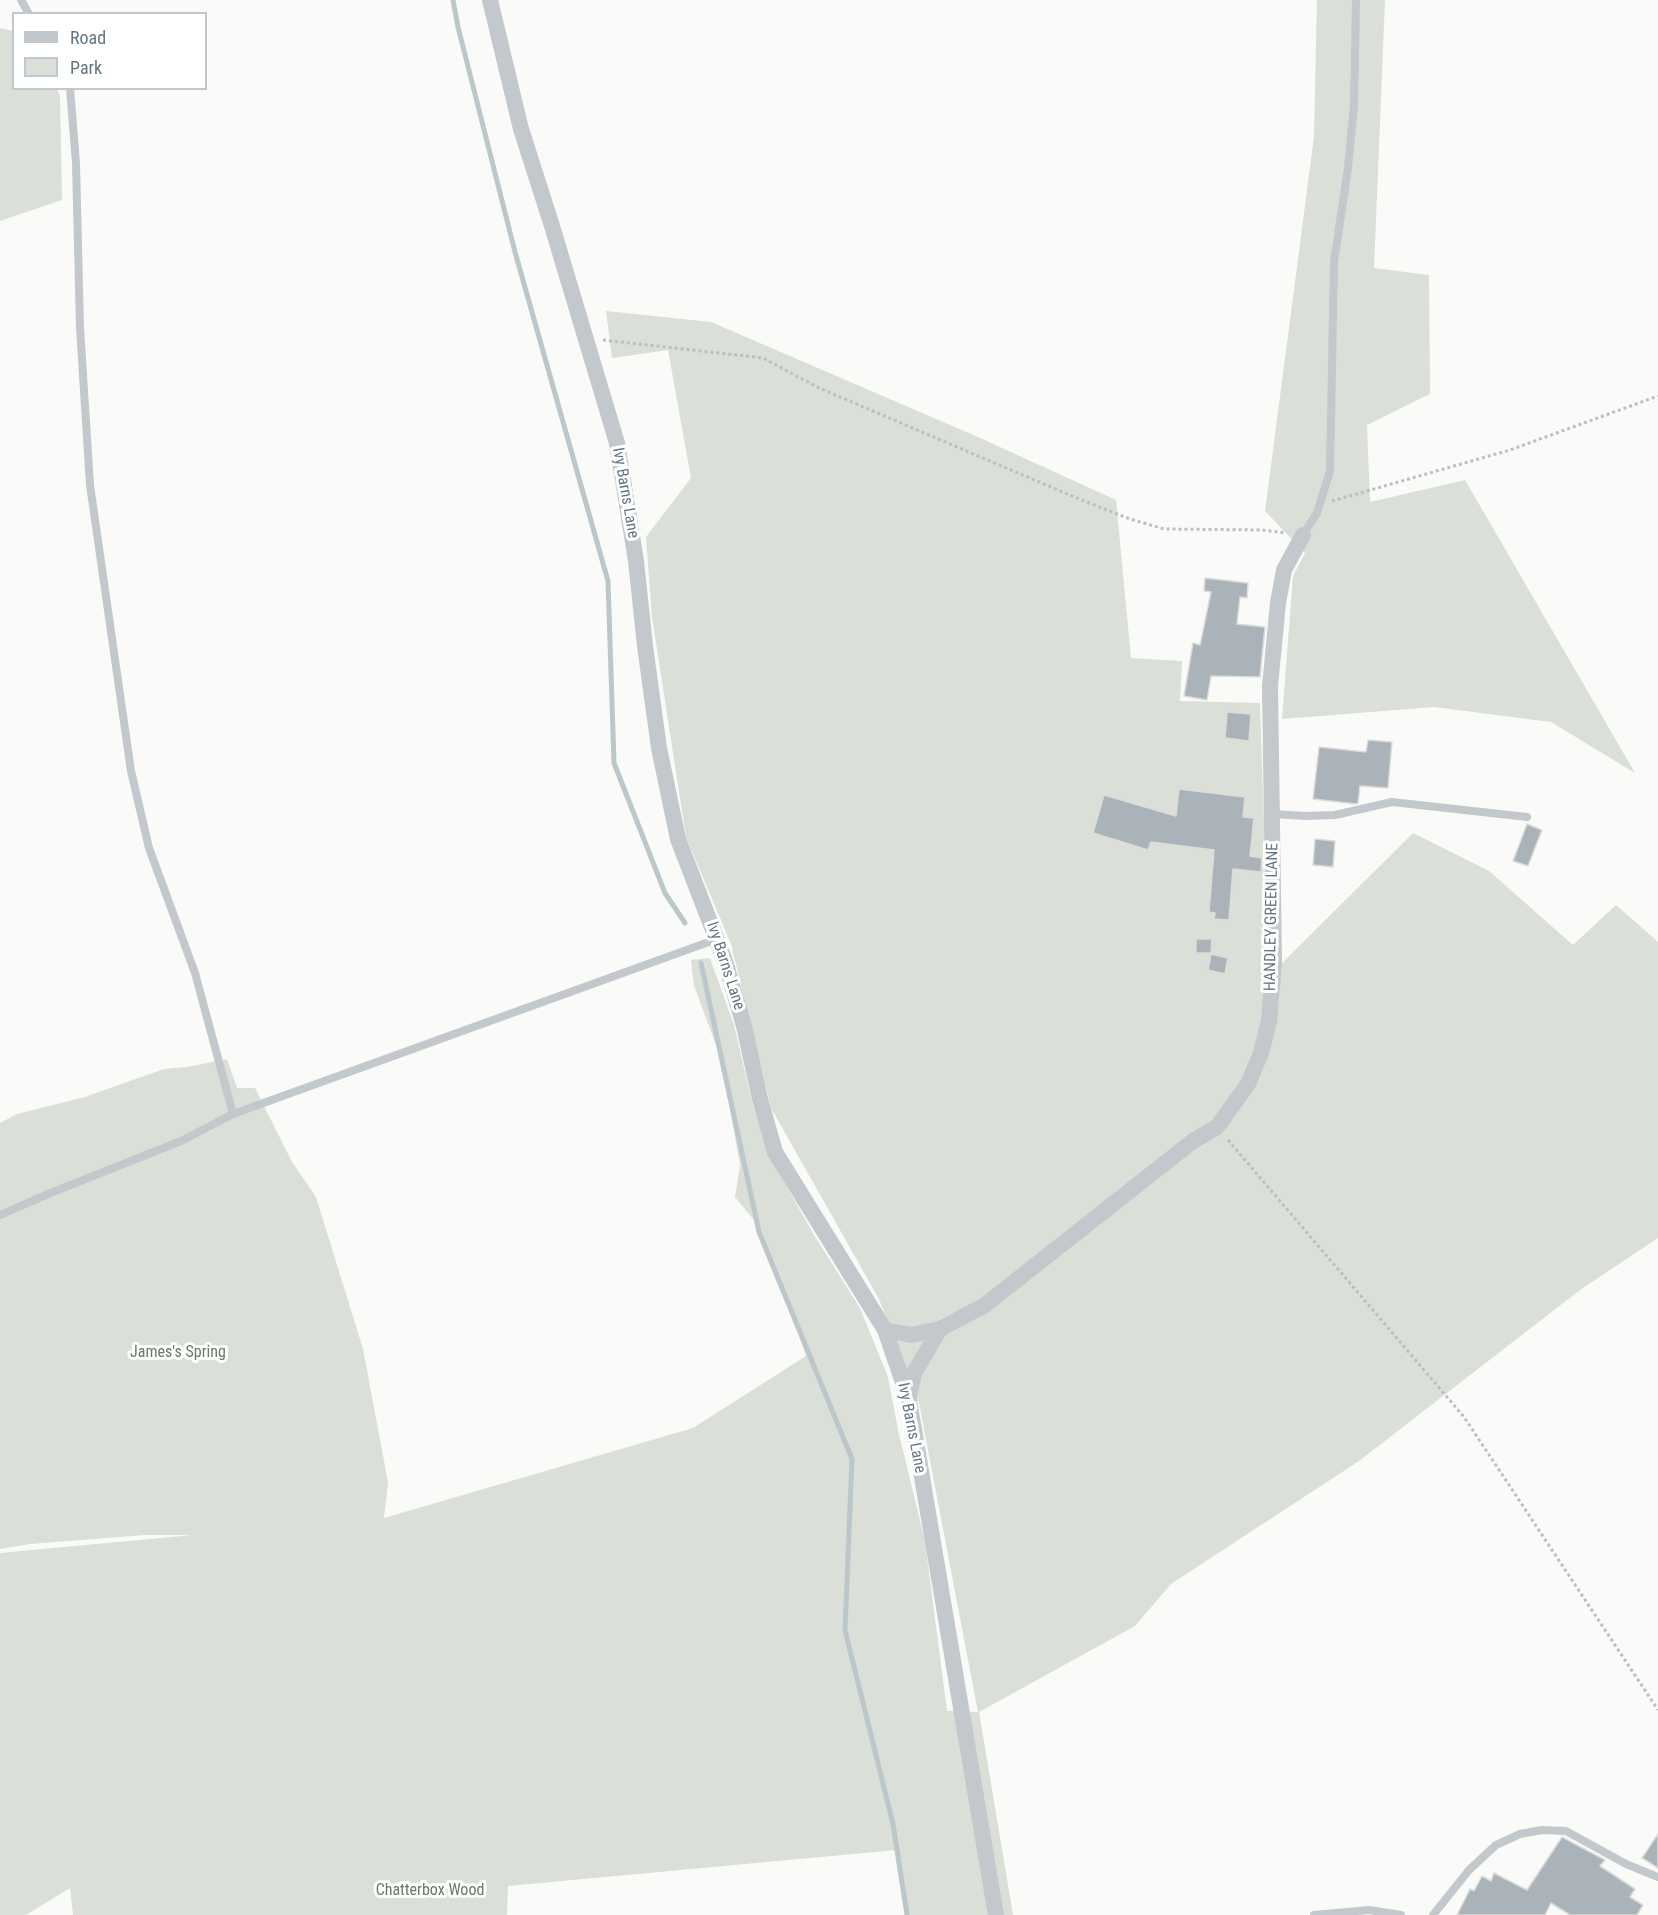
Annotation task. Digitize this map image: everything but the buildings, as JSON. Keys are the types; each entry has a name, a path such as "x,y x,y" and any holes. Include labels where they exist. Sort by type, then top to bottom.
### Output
{"street":[{"name":"Ivy Barns Lane","path":"490,0 521,129 617,443 636,561 659,748 678,839 717,939 744,1026 760,1099 775,1152 885,1330 909,1400 996,1915"},
{"name":"HANDLEY GREEN LANE","path":"885,1330 911,1335 940,1329 985,1305 1193,1141 1217,1127 1248,1084 1261,1053 1269,1021 1274,963 1270,686 1278,603 1284,570 1303,535"},
{"path":"909,1400 914,1373 940,1329"}],"lane":[{"path":"1303,535 1317,513 1330,471 1334,262 1348,168 1354,106 1356,0"},
{"path":"70,90 76,163 80,328 90,485 132,771 149,848 195,974 233,1114"},
{"path":"1273,814 1335,815 1392,802 1527,817"},
{"path":"0,1215 181,1141 233,1114 717,939"},
{"path":"1433,1915 1469,1870 1496,1845 1520,1834 1542,1830 1566,1831 1626,1864 1658,1877"},
{"path":"1314,1915 1369,1910 1401,1915"}],"path":[{"path":"585,338 763,358 819,388 1079,499 1130,519 1164,529 1262,530 1303,535"},
{"path":"1322,497 1334,502 1510,450 1658,396"},
{"path":"1217,1127 1464,1417 1658,1710"}],"green space":[{"path":"1317,0 1385,0 1374,268 1429,275 1430,394 1367,425 1370,502 1465,480 1635,773 1551,722 1434,707 1282,719 1293,576 1305,553 1265,511 1314,137"},
{"path":"0,28 12,31 12,90 57,90 60,96 62,200 0,221"},
{"path":"606,311 711,322 978,437 1116,500 1131,658 1182,661 1180,701 1260,703 1264,823 1265,980 1413,833 1489,871 1573,945 1616,905 1658,942 1658,1238 1580,1290 1359,1461 1171,1584 1135,1626 979,1712 1013,1915 907,1915 896,1850 508,1886 507,1915 73,1915 70,1888 26,1915 0,1915 0,1553 193,1535 145,1535 30,1544 0,1549 0,1123 17,1114 85,1097 164,1069 227,1059 237,1088 255,1088 292,1162 316,1197 363,1349 388,1482 384,1518 693,1428 806,1356 782,1283 758,1225 735,1197 740,1165 730,1109 716,1045 694,986 691,960 710,958 734,1025 753,1106 774,1164 814,1235 860,1308 888,1377 898,1430 925,1541 947,1711 978,1712 919,1403 879,1299 771,1108 731,944 686,837 652,617 646,537 691,478 668,350 612,358"}],"waterway":[{"path":"453,0 515,252 608,581 614,763 665,893 685,923"},
{"path":"701,963 759,1232 852,1459 845,1630 893,1824 907,1915"}],"park label":[{"name":"James's Spring","path":"178,1353"},
{"name":"Chatterbox Wood","path":"430,1891"}]}
